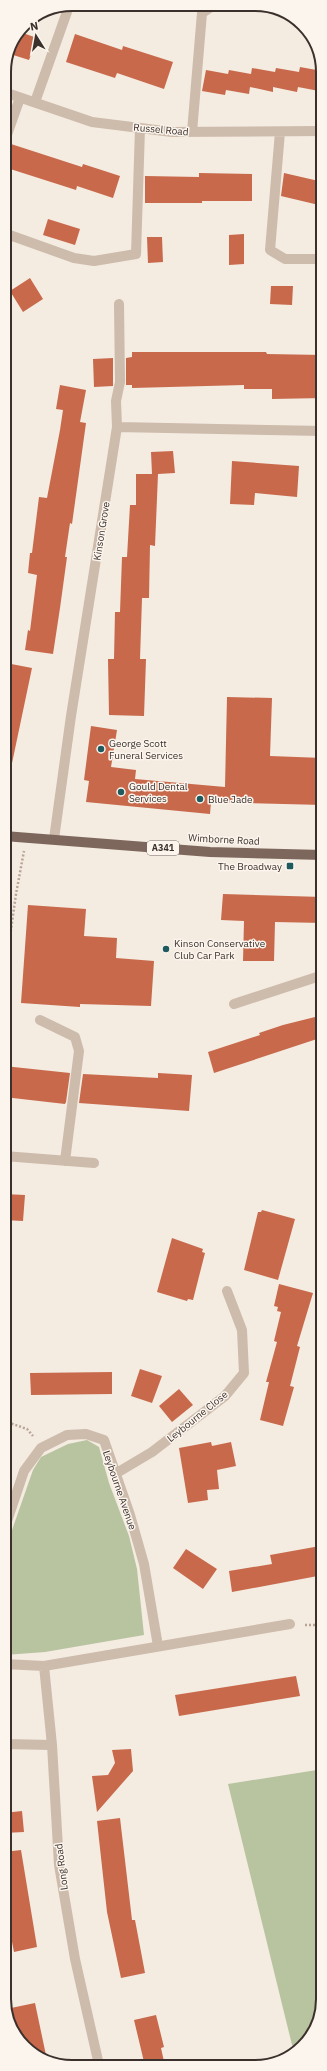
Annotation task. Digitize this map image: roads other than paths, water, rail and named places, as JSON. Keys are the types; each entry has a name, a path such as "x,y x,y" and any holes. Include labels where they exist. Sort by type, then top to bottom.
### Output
{"main road":[{"name":"Wimborne Road","path":"11,836 210,852 316,855"}],"street":[{"path":"35,102 67,11"},
{"path":"192,132 202,13 205,11"},
{"name":"Russel Road","path":"11,95 92,122 172,132 316,131"},
{"path":"11,123 20,98"},
{"path":"11,236 74,258 94,261 136,254 140,128"},
{"path":"280,132 270,250 285,259 316,259"},
{"name":"Kinson Grove","path":"54,839 117,427 116,402 120,382 119,304"},
{"path":"117,427 316,431"},
{"path":"234,1004 316,977"},
{"path":"40,1020 75,1037 79,1051 65,1161"},
{"path":"11,1157 94,1163"},
{"name":"Leybourne Close","path":"115,1474 152,1452 225,1396 244,1373 242,1330 227,1291"},
{"name":"Leybourne Avenue","path":"11,1509 24,1471 41,1448 67,1435 86,1434 104,1440 130,1515 144,1564 158,1646"},
{"path":"11,1664 44,1666 290,1624"},
{"name":"Long Road","path":"44,1666 52,1745 59,1865 75,1959 98,2060"},
{"path":"11,1744 52,1745"}],"place":[{"name":"George Scott Funeral Services","path":"101,749"},
{"name":"Gould Dental Services","path":"121,792"},
{"name":"Blue Jade","path":"200,799"},
{"name":"The Broadway","path":"290,866"},
{"name":"Kinson Conservative Club Car Park","path":"166,949"}]}
